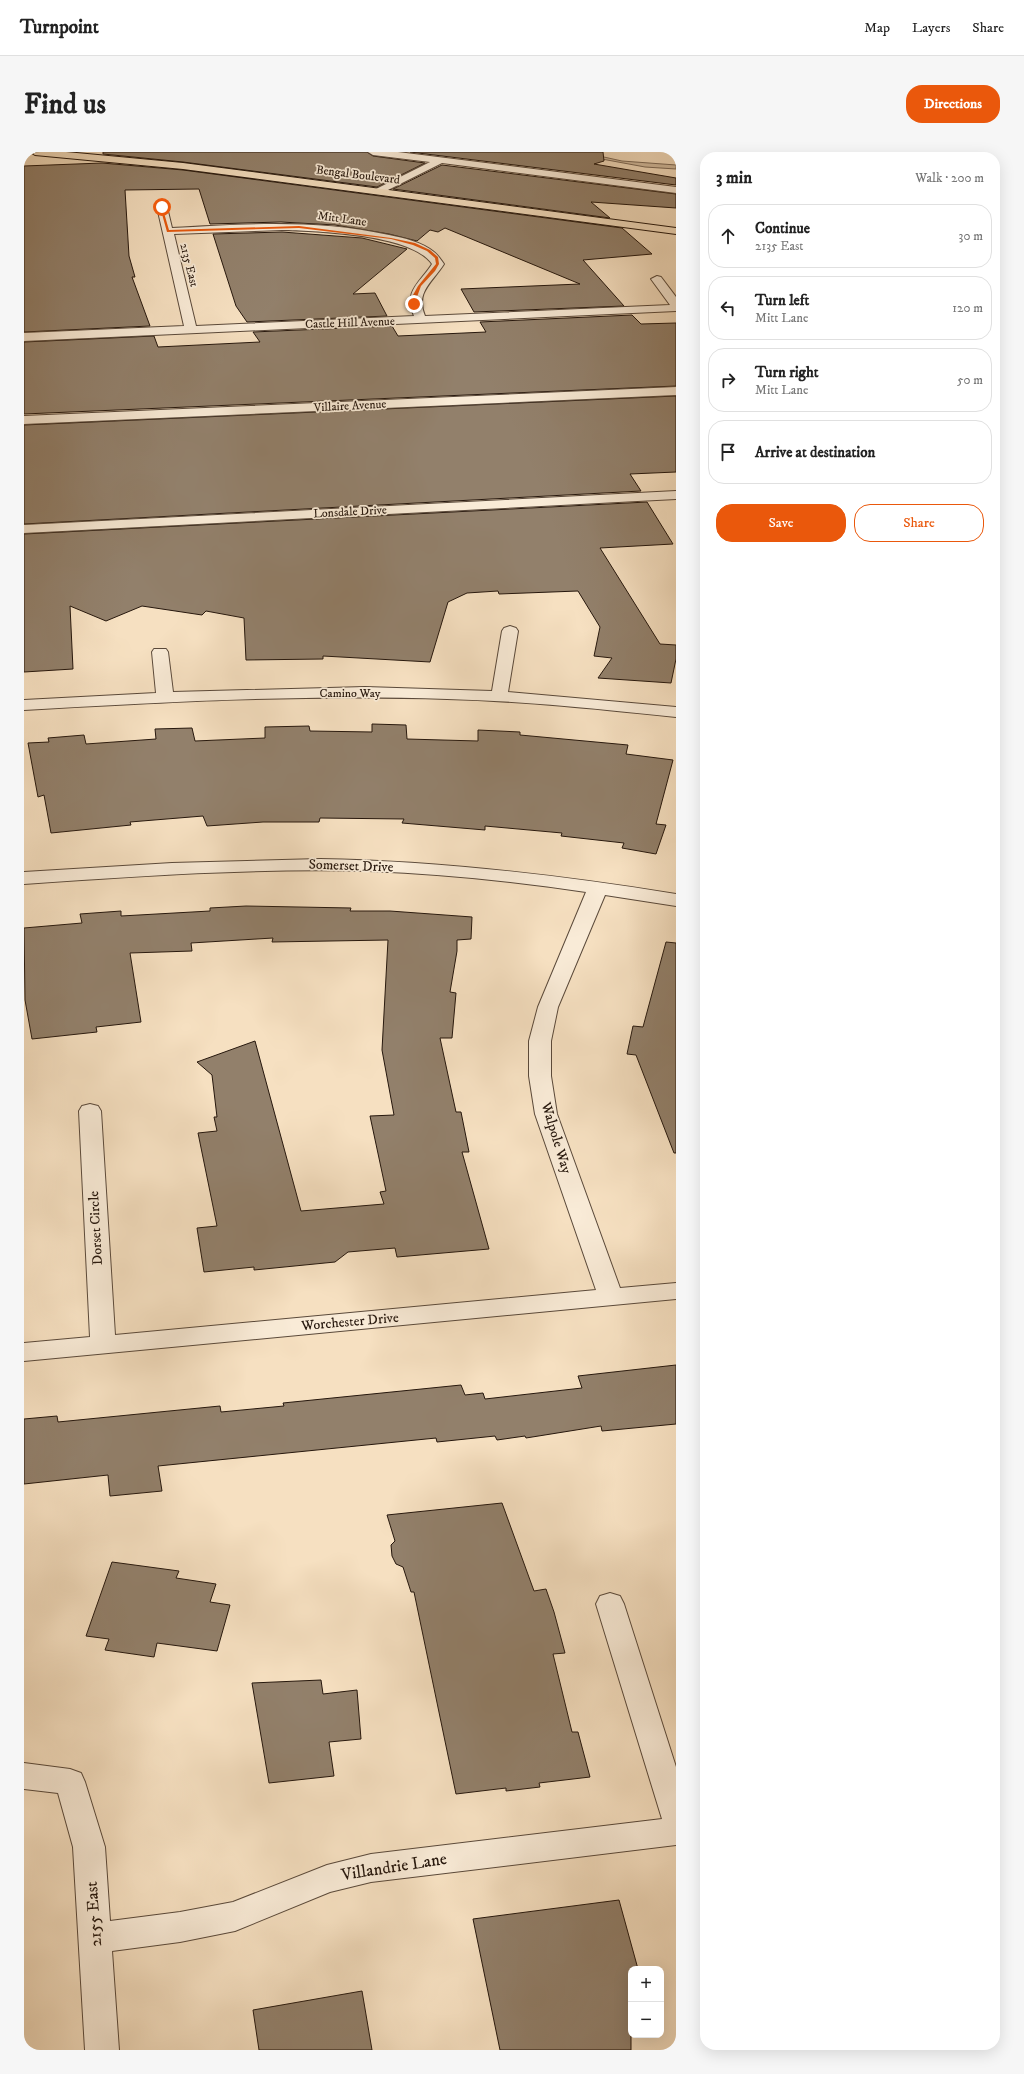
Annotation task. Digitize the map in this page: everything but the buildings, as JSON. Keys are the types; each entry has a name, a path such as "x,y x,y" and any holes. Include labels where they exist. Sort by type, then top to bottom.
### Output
{"main road":[{"name":"Bengal Boulevard","path":"36,152 183,166 676,231"}],"street":[{"path":"373,152 441,160 598,183 676,190"},
{"path":"380,191 441,160"},
{"name":"2135 East","path":"162,207 191,329"},
{"name":"Mitt Lane","path":"167,231 299,227 391,238 414,244 429,251 437,258 438,264 415,295 414,304 421,320"},
{"path":"657,279 676,305"},
{"name":"Castle Hill Avenue","path":"24,337 676,308"},
{"name":"Villaire Avenue","path":"24,420 676,391"},
{"name":"Lonsdale Drive","path":"24,529 676,495"},
{"path":"499,697 510,631"},
{"path":"160,652 165,697"},
{"name":"Camino Way","path":"24,705 165,697 336,692 415,692 499,697 676,712"},
{"name":"Somerset Drive","path":"24,878 169,868 289,864 418,868 522,876 676,900"},
{"name":"Walpole Way","path":"598,887 548,1007 540,1041 540,1076 546,1114 611,1297"},
{"name":"Dorset Circle","path":"90,1111 103,1345"},
{"name":"Worchester Drive","path":"24,1352 676,1291"},
{"path":"610,1604 676,1816"},
{"name":"2155 East","path":"24,1776 70,1782 89,1848 96,1938 102,2050"},
{"name":"Villandrie Lane","path":"96,1938 180,1927 235,1916 327,1879 371,1868 676,1831"}],"shaded area":[{"path":"564,152 581,152 622,161 676,165 676,169 645,167"}],"route":[{"path":"162,207 167,231 272,227 319,228 391,238 414,244 429,251 437,258 438,264 420,286 415,295 414,304"}]}
